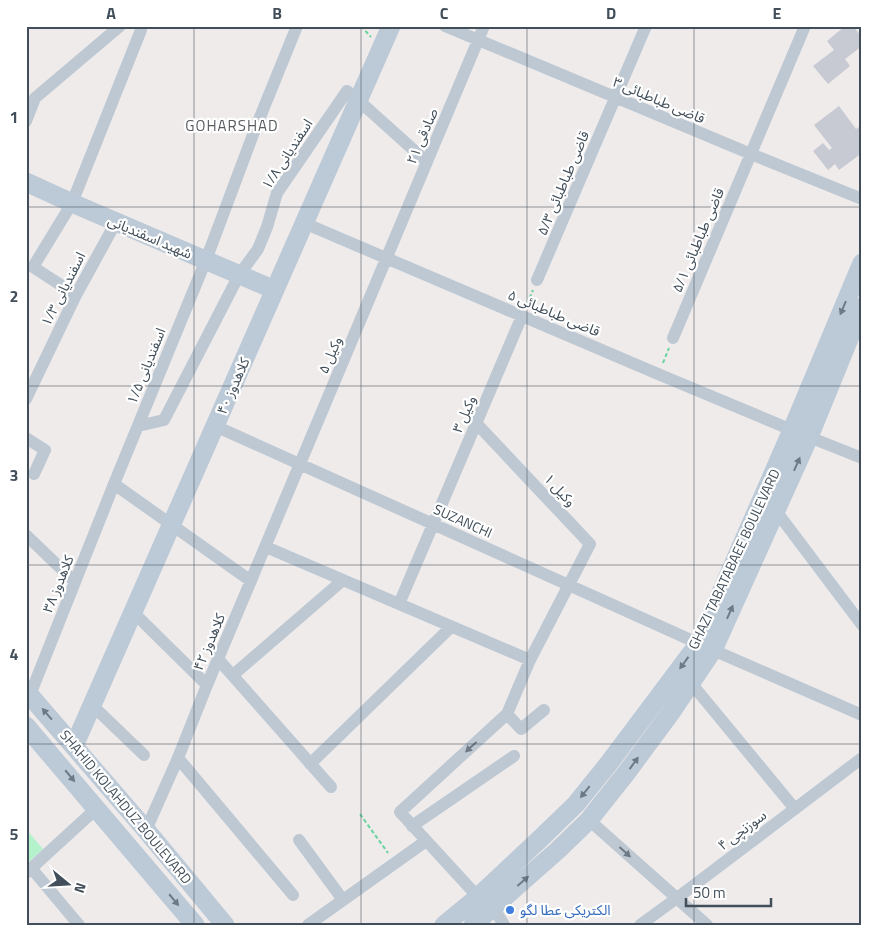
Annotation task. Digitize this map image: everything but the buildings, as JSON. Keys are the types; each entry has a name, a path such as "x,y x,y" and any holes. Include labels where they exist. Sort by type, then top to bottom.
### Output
{"main road":[{"name":"کلاهدوز ۴۰","path":"74,746 391,26"},
{"name":"شهید اسفندیانی","path":"26,182 275,290"},
{"name":"GHAZI TABATABAEE BOULEVARD","path":"473,925 485,902 542,837 576,804 657,700 706,646 776,511 801,433 862,263"},
{"name":"GHAZI TABATABAEE BOULEVARD","path":"444,925 485,902 558,850 589,820 627,772 691,683 801,433 862,307"},
{"name":"SHAHID KOLAHDUZ BOULEVARD","path":"28,693 225,925"},
{"name":"SHAHID KOLAHDUZ BOULEVARD","path":"26,726 195,925"}],"street":[{"path":"26,121 34,98 120,26"},
{"name":"اسفندیانی ۱/۵","path":"114,484 206,260 254,132 297,26"},
{"name":"قاضی طباطبائی ۳","path":"445,26 862,199"},
{"name":"صادقی ۲۱","path":"387,258 484,26"},
{"name":"قاضی طباطبائی ۵/۳","path":"537,280 646,26"},
{"name":"قاضی طباطبائی ۵/۱","path":"673,338 805,26"},
{"path":"76,295 30,268 72,203 141,30"},
{"name":"اسفندیانی ۱/۸","path":"239,275 258,249 267,227 276,193 347,91 358,100"},
{"path":"358,100 427,162"},
{"name":"اسفندیانی ۱/۳","path":"27,394 76,295 116,222"},
{"name":"قاضی طباطبائی ۵","path":"304,223 658,374 862,458"},
{"name":"وکيل ۵","path":"300,464 387,258"},
{"path":"138,426 164,420 239,275"},
{"name":"وکيل ۳","path":"399,604 522,316"},
{"name":"وکيل ۱","path":"477,424 590,544 568,584"},
{"name":"SUZANCHI","path":"215,426 862,715"},
{"path":"26,438 45,450 34,474"},
{"name":"کلاهدوز ۴۲","path":"146,830 178,758 300,464"},
{"path":"114,484 251,581"},
{"name":"کلاهدوز ۳۸","path":"28,693 114,484"},
{"path":"776,511 862,625"},
{"path":"26,535 75,582"},
{"path":"266,547 530,660"},
{"path":"233,675 343,580"},
{"path":"504,925 485,902 400,812 507,714 530,660 568,584"},
{"path":"133,612 207,685"},
{"path":"310,764 451,627"},
{"path":"218,659 331,787"},
{"path":"691,683 795,809"},
{"path":"92,705 144,755"},
{"path":"507,714 520,729 544,710"},
{"path":"412,826 514,756"},
{"path":"178,758 293,896"},
{"name":"سوزنچی ۴","path":"640,925 862,758"},
{"path":"79,925 29,871 97,808"},
{"path":"589,820 707,925"},
{"path":"299,840 343,900"},
{"path":"308,925 426,841"}],"path":[{"path":"522,316 537,280"},
{"path":"658,374 673,338"},
{"path":"360,814 395,863"}],"green space":[{"path":"26,829 43,849 26,864"}],"place":[{"name":"الکتریکی عطا لگو","path":"510,910"}],"district":[{"name":"GOHARSHAD","path":"232,126"}]}
